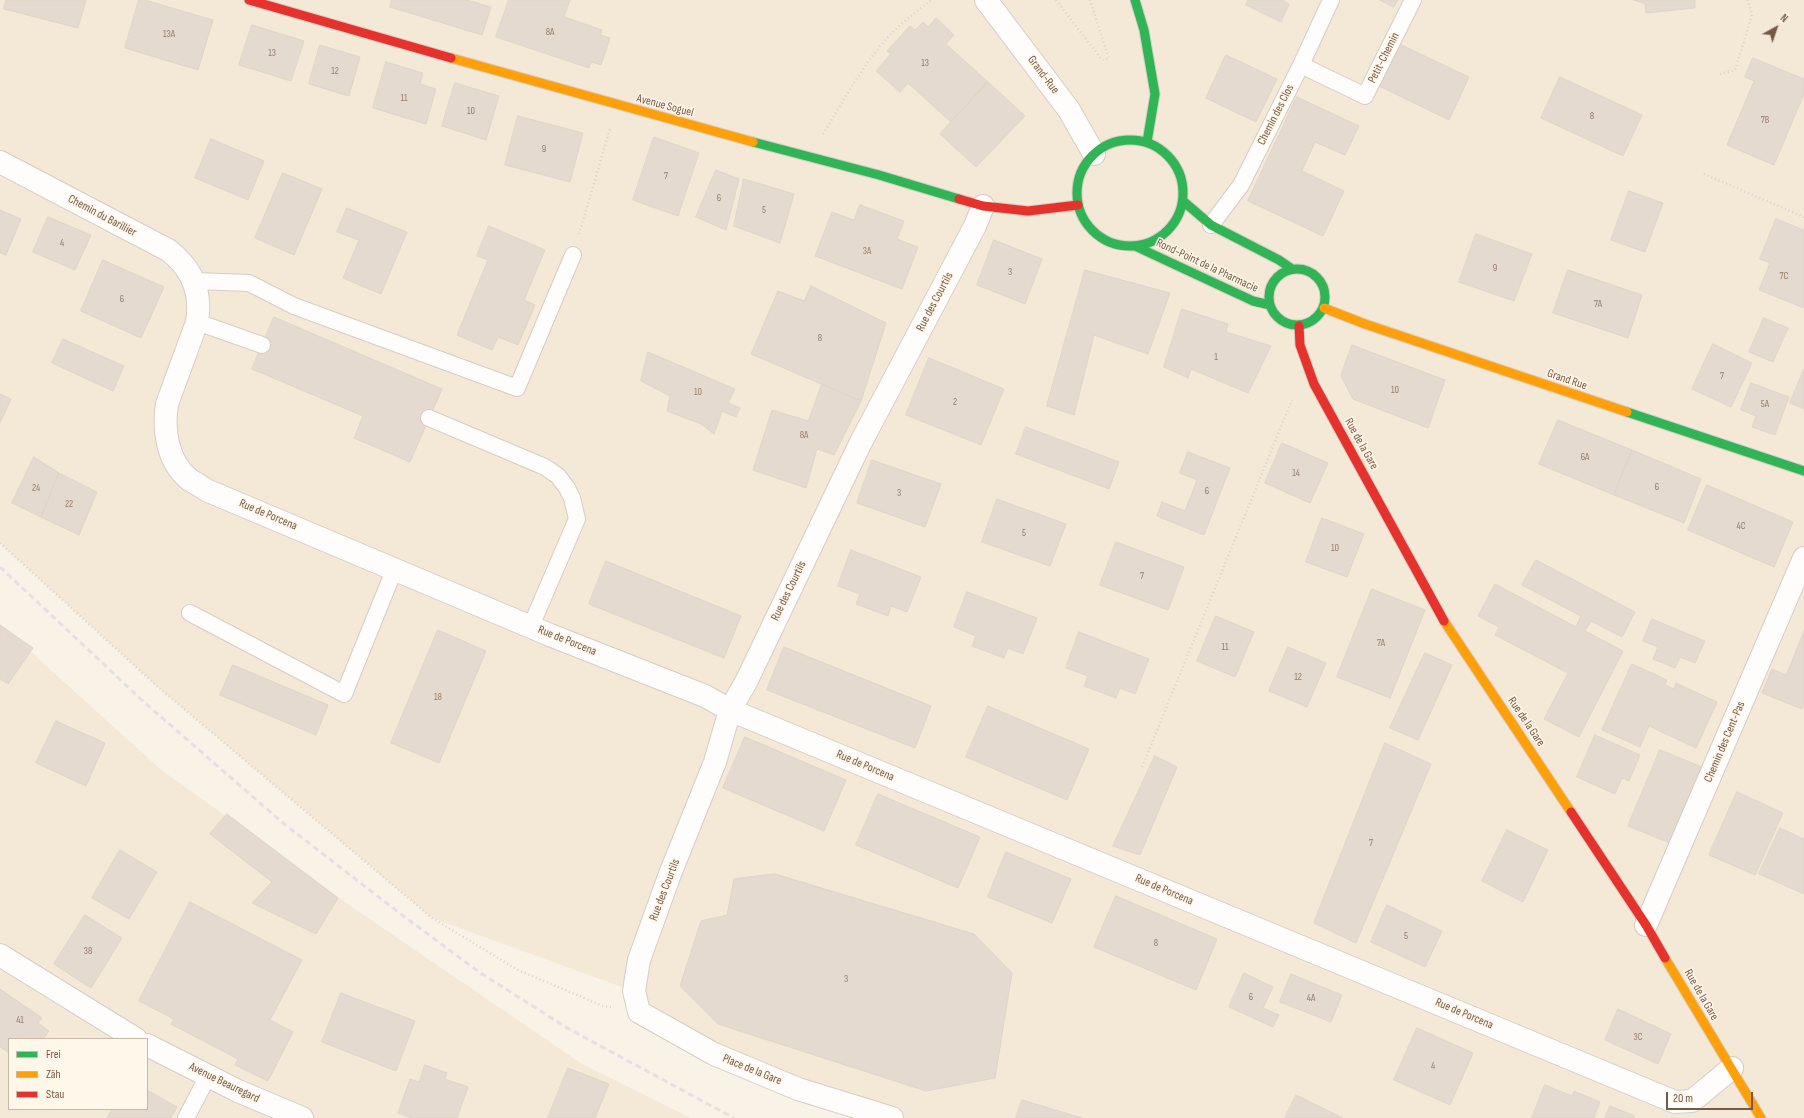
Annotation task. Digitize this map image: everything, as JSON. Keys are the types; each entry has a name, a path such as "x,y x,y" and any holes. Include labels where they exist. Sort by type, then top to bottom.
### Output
{"main road":[{"name":"Avenue Soguel","path":"249,0 617,106 879,175 983,206 1028,211 1078,205"},
{"path":"1135,0 1144,30 1155,94 1147,142"},
{"name":"Rond-Point de la Pharmacie","path":"1133,139 1147,142 1160,149 1171,159 1179,172 1183,186 1183,201 1177,217 1167,231 1152,241 1135,246 1120,245 1106,240 1093,231 1084,219 1078,205 1077,191 1079,177 1085,164 1094,154 1106,145 1133,139"},
{"path":"1183,201 1211,225 1279,260 1292,269 1308,271 1321,281 1325,290 1326,299 1324,308 1314,320 1299,326"},
{"name":"Rond-Point de la Pharmacie","path":"1135,246 1253,301 1270,305"},
{"name":"Rond-Point de la Pharmacie","path":"1292,269 1284,272 1274,282 1269,295 1270,305 1274,313 1281,320 1289,324 1299,326"},
{"name":"Grand Rue","path":"1324,308 1373,327 1804,471"},
{"name":"Rue de la Gare","path":"1299,326 1300,345 1314,384 1441,615 1646,925 1761,1118"}],"street":[{"name":"Grand-Rue","path":"986,0 1069,110 1094,154"},
{"name":"Chemin du Barillier","path":"0,162 168,250 179,258 188,269 194,281"},
{"name":"Rue des Courtils","path":"636,1002 639,960 714,762 730,710 746,682 860,444 975,226 983,206"},
{"name":"Rue de Porcena","path":"194,281 198,296 199,310 197,322 167,404 165,417 167,443 180,469 190,479 206,490 531,626 705,696 730,710 1675,1102 1692,1101 1732,1068"},
{"name":"Chemin des Cent-Pas","path":"1646,925 1804,558"},
{"path":"0,955 134,1038"},
{"name":"Place de la Gare","path":"636,1002 714,1054 798,1088 892,1118"},
{"name":"Avenue Beauregard","path":"148,1046 238,1091 302,1118"}],"lane":[{"name":"Chemin des Clos","path":"1211,225 1241,185 1301,65 1331,0"},
{"name":"Petit-Chemin","path":"1301,65 1365,96 1413,0"},
{"path":"194,281 249,283 294,306 517,388 573,255"},
{"path":"197,322 262,345"},
{"path":"429,418 545,467 558,476 572,498 577,519 531,626"},
{"path":"190,613 344,694 395,568"},
{"path":"186,1118 208,1076"}],"path":[{"path":"829,163 832,147 821,138 845,97 877,51 897,28 931,0"},
{"path":"1056,0 1102,60 1109,59 1090,0"},
{"path":"1720,74 1735,70 1752,15 1748,0"},
{"path":"573,255 617,106"},
{"path":"1704,174 1804,216"},
{"path":"1142,767 1307,364"},
{"path":"0,543 158,687 432,918 518,970 603,1006 636,1002"}],"shaded area":[{"path":"0,0 1804,0 1804,1118 892,1118 639,1012 633,991 432,918 158,687 0,543"},
{"path":"0,624 160,769 352,907 582,1064 691,1118 0,1118"}],"building":[{"path":"6,0 86,0 78,28 4,9"},
{"path":"139,0 145,0 213,20 198,70 125,48"},
{"path":"392,0 467,0 491,7 482,35 390,7"},
{"path":"509,0 570,0 564,17 602,30 601,35 610,38 601,65 591,62 589,68 496,37"},
{"path":"1248,0 1282,0 1289,4 1281,22 1246,5"},
{"path":"1380,0 1398,0 1394,7"},
{"path":"1634,0 1695,0 1695,8 1646,13 1645,4"},
{"path":"936,18 954,35 946,44 988,82 951,122 908,83 900,92 876,71 891,54 887,51 910,26 915,30 923,22 928,27"},
{"path":"252,25 304,41 291,81 239,65"},
{"path":"1397,43 1469,77 1449,120 1377,85"},
{"path":"320,45 360,57 349,96 309,84"},
{"path":"1226,55 1277,79 1256,122 1206,98"},
{"path":"1753,58 1804,79 1804,94 1774,165 1727,145 1754,81 1745,77"},
{"path":"386,62 423,73 420,84 436,89 426,124 373,108"},
{"path":"1560,77 1642,115 1623,156 1541,118"},
{"path":"988,82 1025,116 976,167 940,134"},
{"path":"455,83 499,96 486,140 442,126"},
{"path":"1297,97 1359,126 1345,155 1315,142 1302,171 1344,191 1323,236 1248,201"},
{"path":"518,116 583,133 570,182 505,165"},
{"path":"654,137 699,153 678,216 633,200"},
{"path":"211,139 264,161 248,200 195,178"},
{"path":"716,170 739,179 726,230 696,217"},
{"path":"283,173 322,189 294,255 255,238"},
{"path":"744,179 794,194 780,243 734,226"},
{"path":"1629,191 1663,203 1645,252 1611,240"},
{"path":"860,205 904,221 897,239 918,247 902,289 815,256 832,212 854,220"},
{"path":"347,208 407,232 381,294 343,278 359,240 337,232"},
{"path":"0,210 21,219 6,255 0,253"},
{"path":"48,217 91,235 75,270 33,252"},
{"path":"1776,219 1804,230 1804,308 1759,290 1770,263 1760,259"},
{"path":"489,226 545,250 524,300 535,305 518,345 498,337 492,350 457,335 488,260 477,256"},
{"path":"1476,234 1532,254 1514,301 1459,282"},
{"path":"994,240 1042,259 1025,304 977,285"},
{"path":"103,260 164,287 141,338 81,311"},
{"path":"1085,270 1170,293 1148,354 1094,335 1074,415 1047,406"},
{"path":"1568,270 1642,295 1628,338 1553,313"},
{"path":"811,286 886,323 861,401 751,354 778,291 804,301"},
{"path":"1182,309 1228,324 1226,332 1271,346 1248,393 1191,369 1188,378 1164,367"},
{"path":"274,317 442,389 410,462 354,438 363,416 252,369"},
{"path":"1764,318 1788,328 1773,362 1749,352"},
{"path":"63,339 124,366 113,391 52,363"},
{"path":"1713,344 1752,363 1731,407 1692,389"},
{"path":"1352,345 1445,380 1428,428 1353,399 1341,376"},
{"path":"648,352 735,389 728,403 740,408 736,417 722,411 714,434 701,424 667,411 670,396 641,381"},
{"path":"929,358 1004,389 981,445 906,415"},
{"path":"1804,369 1804,409 1790,403"},
{"path":"1751,383 1789,397 1775,435 1752,427 1756,416 1741,410"},
{"path":"822,384 861,401 834,455 817,449 806,488 753,470 772,410 808,421"},
{"path":"0,394 11,399 0,423"},
{"path":"1558,420 1632,450 1614,495 1539,464"},
{"path":"1026,427 1119,462 1109,489 1016,454"},
{"path":"1282,443 1328,463 1310,503 1265,483"},
{"path":"1632,450 1701,479 1684,523 1614,495"},
{"path":"1188,452 1230,468 1204,535 1157,516 1162,502 1185,511 1197,480 1180,473"},
{"path":"34,457 59,473 41,517 12,503"},
{"path":"872,460 941,484 925,527 857,503"},
{"path":"59,473 97,492 79,535 41,517"},
{"path":"1707,485 1793,522 1774,567 1688,530"},
{"path":"997,499 1066,524 1050,566 982,542"},
{"path":"1322,518 1364,534 1347,577 1306,562"},
{"path":"1116,542 1184,567 1168,610 1100,585"},
{"path":"851,550 921,577 907,612 891,606 888,616 856,604 860,594 838,586"},
{"path":"1536,560 1635,612 1622,637 1591,621 1585,631 1623,651 1579,737 1544,719 1568,673 1495,635 1499,627 1478,616 1495,584 1576,627 1581,616 1522,585"},
{"path":"606,561 741,616 724,658 589,604"},
{"path":"1372,589 1425,610 1390,698 1337,677"},
{"path":"967,592 1037,618 1023,654 1008,648 1004,658 972,646 976,636 954,627"},
{"path":"1216,616 1254,632 1235,677 1197,661"},
{"path":"1652,619 1705,641 1695,663 1680,657 1675,668 1653,659 1658,647 1643,641"},
{"path":"0,625 33,648 8,684 0,679"},
{"path":"438,630 486,651 439,763 391,743"},
{"path":"1804,631 1804,705 1802,709 1762,693 1772,669 1786,675"},
{"path":"1079,632 1149,659 1135,694 1120,688 1116,698 1084,686 1088,676 1066,668"},
{"path":"784,647 931,706 915,748 767,690"},
{"path":"1288,647 1326,663 1307,707 1269,691"},
{"path":"1425,653 1452,665 1418,740 1390,728"},
{"path":"1632,664 1667,680 1665,685 1674,689 1676,683 1717,702 1696,748 1649,726 1640,747 1602,730"},
{"path":"233,665 328,705 316,735 220,695"},
{"path":"988,706 1089,749 1067,800 966,757"},
{"path":"56,721 105,743 86,786 36,763"},
{"path":"1595,735 1640,755 1629,781 1622,778 1615,794 1577,777"},
{"path":"745,737 846,780 824,831 723,788"},
{"path":"1385,743 1431,764 1356,943 1314,923"},
{"path":"1660,750 1702,767 1670,843 1628,826"},
{"path":"1155,756 1177,767 1140,855 1113,846"},
{"path":"1737,792 1783,813 1755,875 1709,855"},
{"path":"878,794 980,837 958,888 856,845"},
{"path":"227,814 338,898 316,934 252,903 272,882 210,834"},
{"path":"1780,828 1804,839 1804,894 1759,874"},
{"path":"1507,830 1548,850 1523,902 1482,881"},
{"path":"120,850 157,872 129,919 92,898"},
{"path":"1006,852 1071,879 1052,923 988,897"},
{"path":"775,874 974,934 1012,973 995,1078 926,1091 718,1024 680,986 701,921 727,915 734,879"},
{"path":"1116,896 1217,939 1196,990 1094,947"},
{"path":"190,902 302,960 270,1020 293,1032 268,1081 235,1065 238,1059 171,1024 174,1019 139,1001"},
{"path":"1387,905 1442,931 1425,967 1371,942"},
{"path":"85,915 122,938 91,988 54,964"},
{"path":"1244,973 1273,987 1263,1008 1279,1015 1273,1027 1229,1007"},
{"path":"1291,974 1342,995 1331,1022 1280,1002"},
{"path":"0,989 42,1018 38,1023 49,1031 44,1038 8,1038 8,1052 0,1047"},
{"path":"341,993 415,1021 396,1071 322,1042"},
{"path":"1618,1009 1671,1034 1658,1064 1605,1040"},
{"path":"1417,1028 1473,1053 1450,1105 1394,1080"},
{"path":"425,1065 447,1073 445,1079 468,1087 457,1118 412,1118 398,1113 410,1079 419,1082"},
{"path":"568,1068 609,1084 595,1118 548,1118"},
{"path":"1545,1085 1572,1096 1574,1091 1600,1102 1594,1118 1532,1118"},
{"path":"148,1091 177,1107 171,1118 107,1118 111,1110 148,1110"},
{"path":"1296,1095 1343,1118 1285,1118"},
{"path":"1022,1100 1082,1118 1016,1118"},
{"path":"1610,1106 1635,1116 1634,1118 1605,1118"}],"railway":[{"path":"0,567 145,703 283,823 398,912 479,972 569,1029 734,1118"}],"traffic: fast":[{"path":"1135,0 1144,30 1155,94 1147,142"},
{"path":"1130,140 1150,144 1167,156 1179,173 1183,193 1179,213 1167,230 1150,242 1130,246 1110,242 1093,230 1081,213 1077,193 1081,173 1093,156 1110,144 1130,140"},
{"path":"753,142 879,175 959,199"},
{"path":"1183,201 1211,225 1279,260 1292,269"},
{"path":"1135,246 1253,301 1270,305"},
{"path":"1292,269 1302,269 1317,277 1323,286 1325,297 1323,308 1317,317 1302,325 1292,325 1281,320 1274,313 1269,302 1269,292 1274,281 1281,274 1292,269"},
{"path":"1627,412 1804,471"}],"traffic: slow":[{"path":"451,58 753,142"},
{"path":"1324,308 1365,324 1627,412"},
{"path":"1444,621 1571,812"},
{"path":"1665,958 1761,1118"}],"traffic: jam":[{"path":"249,0 451,58"},
{"path":"959,199 983,206 1028,211 1078,205"},
{"path":"1299,326 1300,345 1314,384 1444,621"},
{"path":"1571,812 1646,925 1665,958"}]}
